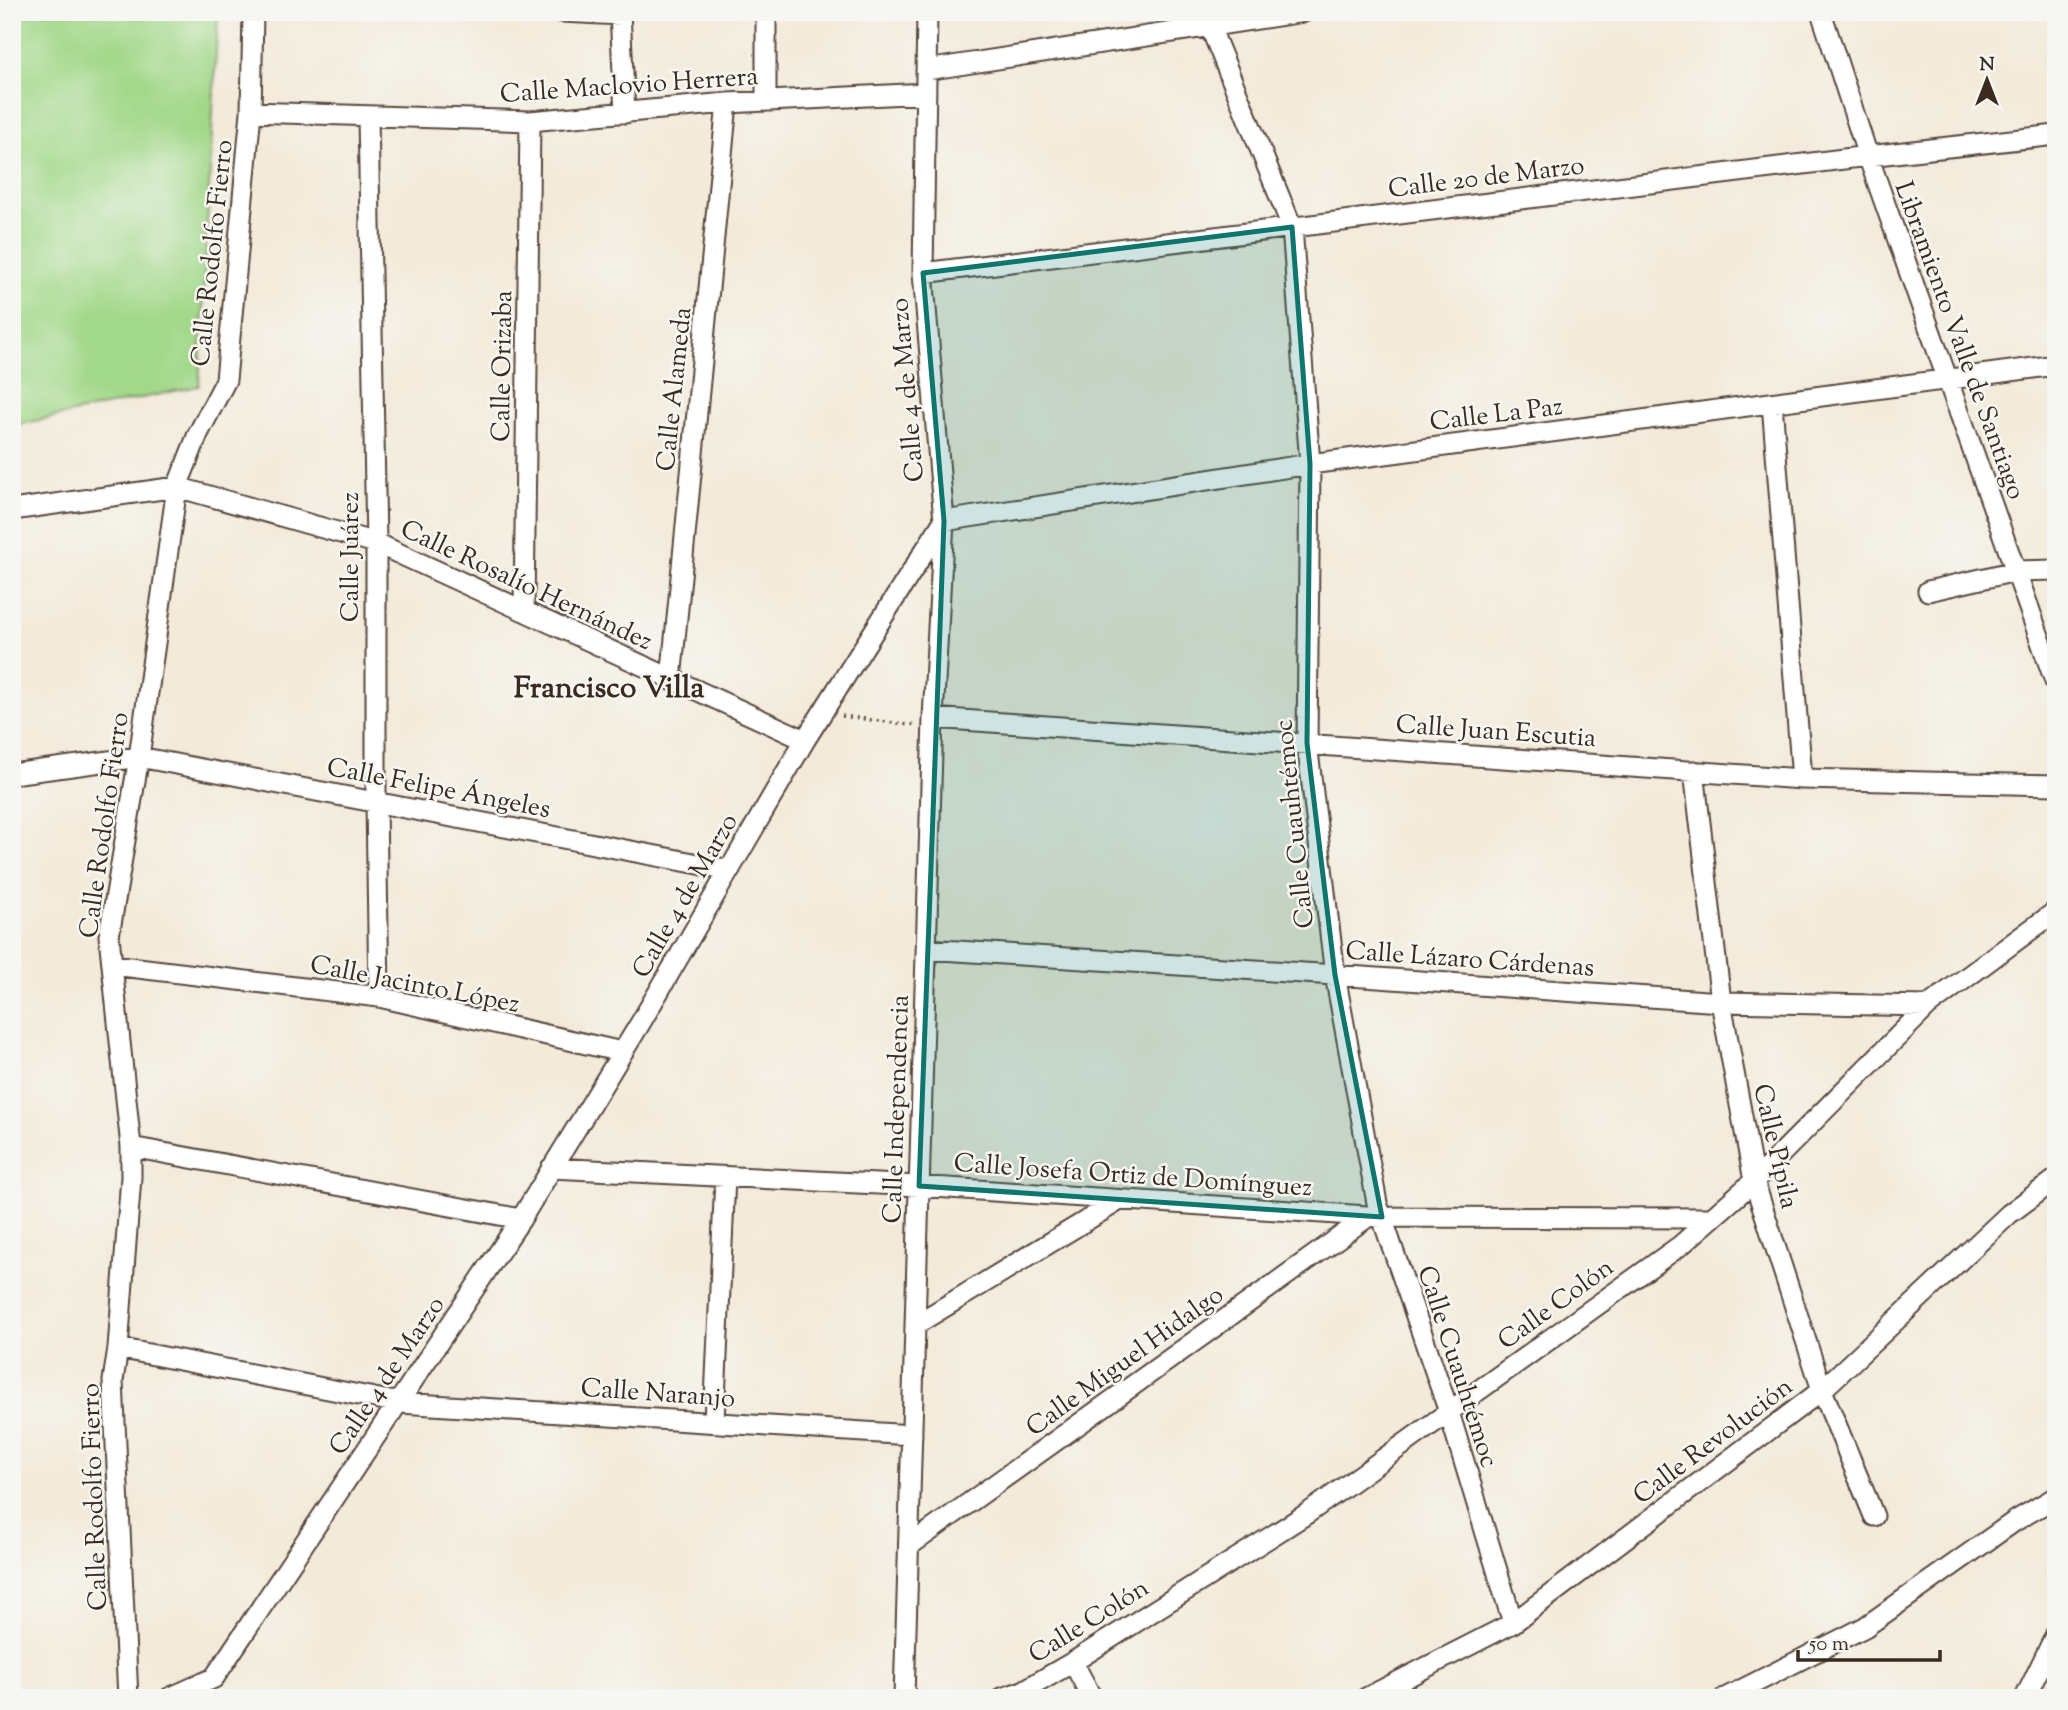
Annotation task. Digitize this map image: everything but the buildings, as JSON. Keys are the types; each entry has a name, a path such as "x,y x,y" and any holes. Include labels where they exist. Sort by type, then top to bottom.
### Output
{"street":[{"name":"Calle Rodolfo Fierro","path":"128,1698 113,1381 118,1348 131,1147 109,936 139,757 177,487 198,434 226,380 251,112 253,12"},
{"path":"562,12 621,14 625,113"},
{"path":"766,12 766,101"},
{"name":"Calle 4 de Marzo","path":"169,1698 214,1678 400,1403 521,1219 805,740 944,521 923,273 927,12"},
{"path":"926,70 1207,19 1304,12"},
{"name":"Libramiento Valle de Santiago","path":"1821,12 1868,156 2056,684"},
{"name":"Calle Cuauhtémoc","path":"1207,19 1292,227 1310,464 1307,743 1335,975 1377,1203 1376,1217 1449,1412 1513,1623"},
{"name":"Calle Maclovio Herrera","path":"251,112 530,121 727,103 926,93"},
{"name":"Calle Alameda","path":"671,680 727,103"},
{"name":"Calle Juárez","path":"368,116 376,543 379,997"},
{"name":"Calle Orizaba","path":"524,611 530,121"},
{"name":"Calle 20 de Marzo","path":"923,273 2056,135"},
{"name":"Calle La Paz","path":"944,521 1310,464 2056,365"},
{"path":"1772,403 1802,779"},
{"name":"Calle Rosalío Hernández","path":"12,510 177,487 376,543 805,740"},
{"name":"Calle Independencia","path":"904,1698 933,718 944,521"},
{"path":"1928,591 2016,571 2056,570"},
{"name":"Calle Juan Escutia","path":"933,718 1802,779 2056,785"},
{"name":"Calle Felipe Ángeles","path":"12,774 139,757 730,870"},
{"name":"Calle Pípila","path":"1694,771 1721,1002 1754,1181 1822,1390 1874,1516"},
{"name":"Calle Colón","path":"1002,1698 1023,1691 1073,1662 1308,1513 1681,1245 1754,1181 1928,1006 2056,911"},
{"name":"Calle Lázaro Cárdenas","path":"926,949 1721,1002 1928,1006"},
{"name":"Calle Jacinto López","path":"113,965 379,997 622,1052"},
{"path":"131,1147 521,1219"},
{"name":"Calle Josefa Ortiz de Domínguez","path":"551,1168 919,1186 1376,1217 1712,1218"},
{"path":"714,1422 725,1177"},
{"name":"Calle Revolución","path":"1366,1698 1513,1623 1822,1390 2009,1214 2056,1180"},
{"path":"915,1325 1120,1200"},
{"name":"Calle Miguel Hidalgo","path":"909,1546 1376,1217"},
{"name":"Calle Naranjo","path":"118,1348 400,1403 912,1435"},
{"path":"1725,1698 1865,1627 2015,1521 2056,1497"},
{"path":"2025,1698 2056,1634"},
{"path":"1073,1662 1091,1698"}],"path":[{"path":"822,713 909,725 933,718"}],"highlighted area":[{"path":"1292,227 1310,464 1307,743 1335,975 1382,1217 919,1186 944,521 923,273"}],"green space":[{"path":"12,12 218,12 199,386 12,426"}],"district":[{"name":"Francisco Villa","path":"609,687"}]}
